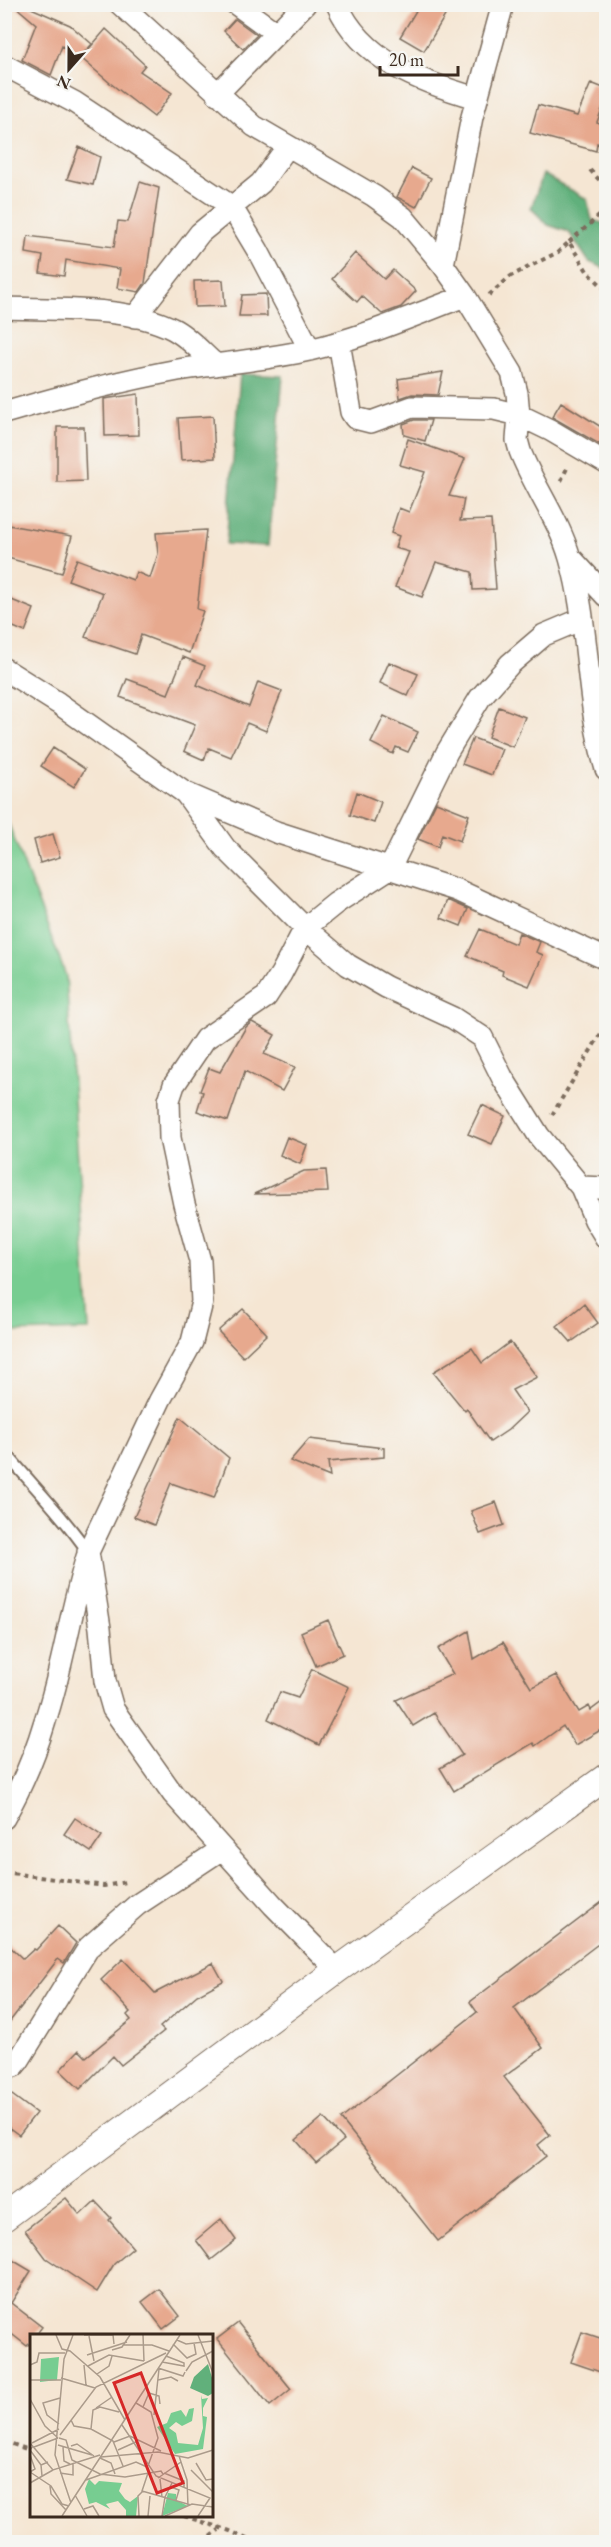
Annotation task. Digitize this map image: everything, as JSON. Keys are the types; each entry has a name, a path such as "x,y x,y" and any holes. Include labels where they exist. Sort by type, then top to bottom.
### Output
{"street":[{"path":"120,4 254,126 374,195 403,217 443,265 469,302 512,373 517,393 519,451 570,557 582,619 592,706 606,769"},
{"path":"236,4 276,33"},
{"path":"217,94 305,4"},
{"path":"336,4 342,16 364,44 397,69 427,84 476,98"},
{"path":"443,265 476,98 503,4"},
{"path":"4,65 75,102 231,206 258,251 310,350"},
{"path":"135,317 200,233 261,183 288,146"},
{"path":"4,413 77,392 216,365 310,350 469,302"},
{"path":"4,308 135,317 175,330 216,365"},
{"path":"339,342 351,412 359,420 377,421 412,407 494,409 519,416 550,430 606,463"},
{"path":"570,557 606,596"},
{"path":"4,1818 18,1792 46,1720 76,1592 88,1552 160,1400 192,1342 202,1302 200,1261 184,1204 170,1138 169,1100 174,1085 205,1039 266,997 305,928 336,903 390,868 447,752 480,698 510,664 544,635 582,619"},
{"path":"4,669 58,703 185,793 276,832 457,890 606,959"},
{"path":"185,793 225,848 305,928 348,965 386,987 453,1018 482,1037 502,1077 539,1136 581,1187 606,1238"},
{"path":"581,1187 606,1188"},
{"path":"88,1552 100,1628 105,1681 114,1709 173,1794 273,1905 337,1970"},
{"path":"4,2218 337,1970 606,1777"},
{"path":"4,2069 14,2066 19,2060 89,1947 137,1905 222,1849"}],"lane":[{"path":"4,1451 70,1526 88,1552"}],"path":[{"path":"590,170 606,186"},
{"path":"469,302 511,276 558,252 606,210"},
{"path":"570,242 587,271 606,290"},
{"path":"548,509 577,447"},
{"path":"539,1136 606,1026"},
{"path":"4,1872 104,1886 137,1880"},
{"path":"4,2441 30,2450"},
{"path":"187,2517 230,2531 253,2542"},
{"path":"203,2542 219,2529"}],"green space":[{"path":"543,174 587,199 592,220 606,224 606,269 589,262 569,232 548,225 531,208"},
{"path":"240,374 283,376 268,546 226,544"},
{"path":"4,812 66,976 89,1330 10,1332 5,1326"}],"building":[{"path":"22,4 70,25 92,44 78,60 62,46 51,75 22,60 36,24 15,6"},
{"path":"420,4 452,4 424,51 400,37"},
{"path":"235,19 257,35 243,49 224,31"},
{"path":"106,29 145,65 140,71 172,93 154,117 81,58"},
{"path":"591,83 606,89 606,99 597,122 606,125 606,146 597,143 596,151 530,133 538,105 577,116"},
{"path":"79,147 100,157 93,185 67,179"},
{"path":"412,168 431,178 416,207 397,197"},
{"path":"140,182 159,188 145,283 139,292 117,288 120,269 66,260 64,276 40,273 43,256 26,253 28,236 114,247 118,221 128,222"},
{"path":"355,253 384,279 393,270 416,291 401,307 382,314 362,296 357,302 332,279"},
{"path":"223,280 225,306 195,307 194,281"},
{"path":"266,294 267,316 239,316 242,295"},
{"path":"443,372 438,395 412,394 400,398 398,379"},
{"path":"138,394 139,435 105,436 104,399"},
{"path":"561,402 606,430 606,448 552,417"},
{"path":"213,416 215,458 181,460 178,418"},
{"path":"414,420 431,420 425,441 404,435 403,424"},
{"path":"57,427 84,427 86,481 57,482"},
{"path":"408,439 465,459 449,496 464,499 460,521 491,520 496,589 473,590 472,572 436,562 422,597 395,587 409,552 395,548 399,536 391,533 399,508 409,512 425,472 400,465"},
{"path":"8,525 72,536 62,573 4,557"},
{"path":"206,530 197,609 203,611 189,653 141,635 135,654 85,637 103,593 68,580 77,559 133,580 136,572 150,578 158,554 156,533"},
{"path":"4,597 34,609 25,632 4,623"},
{"path":"183,657 205,666 197,685 249,707 258,682 282,691 266,731 247,723 231,757 209,748 204,760 184,751 195,725 120,697 127,679 168,694"},
{"path":"389,662 418,674 408,696 380,683"},
{"path":"499,707 525,717 513,747 488,737"},
{"path":"384,716 418,732 408,752 396,747 393,754 371,743"},
{"path":"473,738 502,749 492,775 462,764"},
{"path":"53,748 85,769 74,787 41,766"},
{"path":"357,792 381,802 374,823 350,815"},
{"path":"436,802 469,815 460,841 442,834 438,847 418,839"},
{"path":"53,834 60,857 40,863 34,840"},
{"path":"448,900 468,909 461,926 441,918"},
{"path":"480,929 515,944 519,933 540,942 536,952 543,955 529,986 502,975 503,971 467,956"},
{"path":"252,1022 275,1035 264,1054 295,1067 282,1091 245,1071 228,1121 197,1111 203,1092 200,1091 209,1068 220,1072 246,1027"},
{"path":"482,1105 505,1116 492,1144 468,1134"},
{"path":"287,1137 307,1145 300,1164 280,1155"},
{"path":"326,1170 328,1192 254,1194 304,1171"},
{"path":"584,1304 598,1323 571,1342 557,1326"},
{"path":"243,1309 267,1334 243,1357 218,1331"},
{"path":"510,1342 537,1377 512,1390 527,1412 508,1430 490,1442 467,1409 465,1411 433,1372 472,1348 482,1363"},
{"path":"180,1417 229,1458 214,1498 171,1483 154,1525 134,1517"},
{"path":"309,1439 384,1448 384,1457 328,1462 330,1477 290,1461"},
{"path":"496,1502 504,1525 480,1534 471,1511"},
{"path":"328,1620 343,1654 316,1666 301,1632"},
{"path":"469,1631 474,1659 503,1642 531,1688 556,1675 579,1712 589,1706 591,1710 606,1699 606,1727 575,1745 563,1726 535,1746 533,1743 454,1791 440,1768 462,1755 434,1713 413,1726 396,1700 453,1674 438,1649"},
{"path":"312,1669 349,1687 319,1745 268,1719 280,1692 298,1698"},
{"path":"75,1818 102,1836 91,1852 64,1834"},
{"path":"606,1899 606,1938 514,2008 543,2048 504,2077 550,2135 538,2145 546,2156 438,2241 341,2119 477,2012 470,2002"},
{"path":"58,1926 76,1943 64,1963 58,1959 4,2029 4,1941 23,1959 34,1949 36,1950"},
{"path":"123,1959 155,1993 213,1963 223,1981 197,1995 160,2027 164,2031 121,2065 113,2056 80,2089 60,2070 79,2050 86,2057 131,2020 127,2015 130,2012 101,1980"},
{"path":"4,2089 36,2113 19,2135 4,2124"},
{"path":"323,2117 344,2140 316,2163 296,2140"},
{"path":"66,2198 80,2215 95,2201 133,2248 114,2264 97,2292 46,2258 25,2230"},
{"path":"221,2219 236,2240 211,2260 196,2240"},
{"path":"4,2255 31,2271 11,2303 42,2327 37,2334 30,2334 30,2343 27,2346 4,2328"},
{"path":"159,2289 180,2316 163,2329 142,2302"},
{"path":"238,2323 291,2389 270,2406 217,2339"},
{"path":"582,2332 606,2340 606,2374 571,2362"}]}
